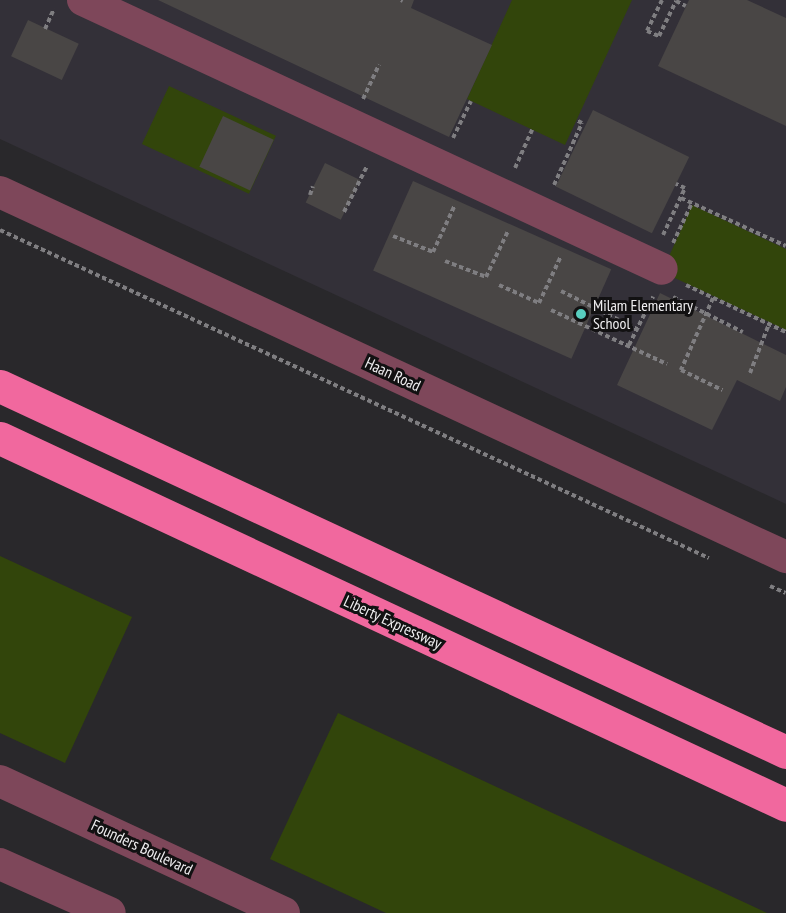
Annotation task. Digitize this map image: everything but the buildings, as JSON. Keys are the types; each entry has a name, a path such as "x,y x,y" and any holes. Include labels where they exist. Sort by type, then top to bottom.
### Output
{"highway":[{"path":"0,386 786,752"},
{"name":"Liberty Expressway","path":"0,438 786,805"}],"street":[{"path":"83,0 663,270"},
{"name":"Haan Road","path":"0,192 786,557"},
{"name":"Founders Boulevard","path":"0,782 284,913"},
{"path":"0,864 110,913"}],"path":[{"path":"45,29 58,0"},
{"path":"662,0 647,30 659,36 676,1 686,6"},
{"path":"358,111 379,64"},
{"path":"451,142 471,101"},
{"path":"552,189 582,123 576,120"},
{"path":"514,171 532,130"},
{"path":"344,212 380,138"},
{"path":"393,236 433,252 467,179"},
{"path":"663,270 685,188 676,184"},
{"path":"310,195 313,186"},
{"path":"681,198 786,246"},
{"path":"445,261 486,277 521,203"},
{"path":"629,345 692,203"},
{"path":"498,285 539,303 574,228"},
{"path":"0,230 721,564"},
{"path":"663,270 713,298 786,332"},
{"path":"663,270 707,313 743,332"},
{"path":"561,291 637,329"},
{"path":"713,298 681,370 722,390"},
{"path":"551,310 667,364"},
{"path":"750,373 770,324"},
{"path":"764,584 786,594"}],"shaded area":[{"name":"Milam Elementary School","path":"0,0 786,0 786,504 0,139"}],"green space":[{"path":"512,0 632,0 565,145 467,99"},
{"path":"169,86 276,136 249,194 142,144"},
{"path":"692,205 786,249 786,330 662,272"},
{"path":"0,556 132,617 65,763 0,733"},
{"path":"338,713 767,913 386,913 270,859"}],"place":[{"name":"Milam Elementary School","path":"581,314"}]}
